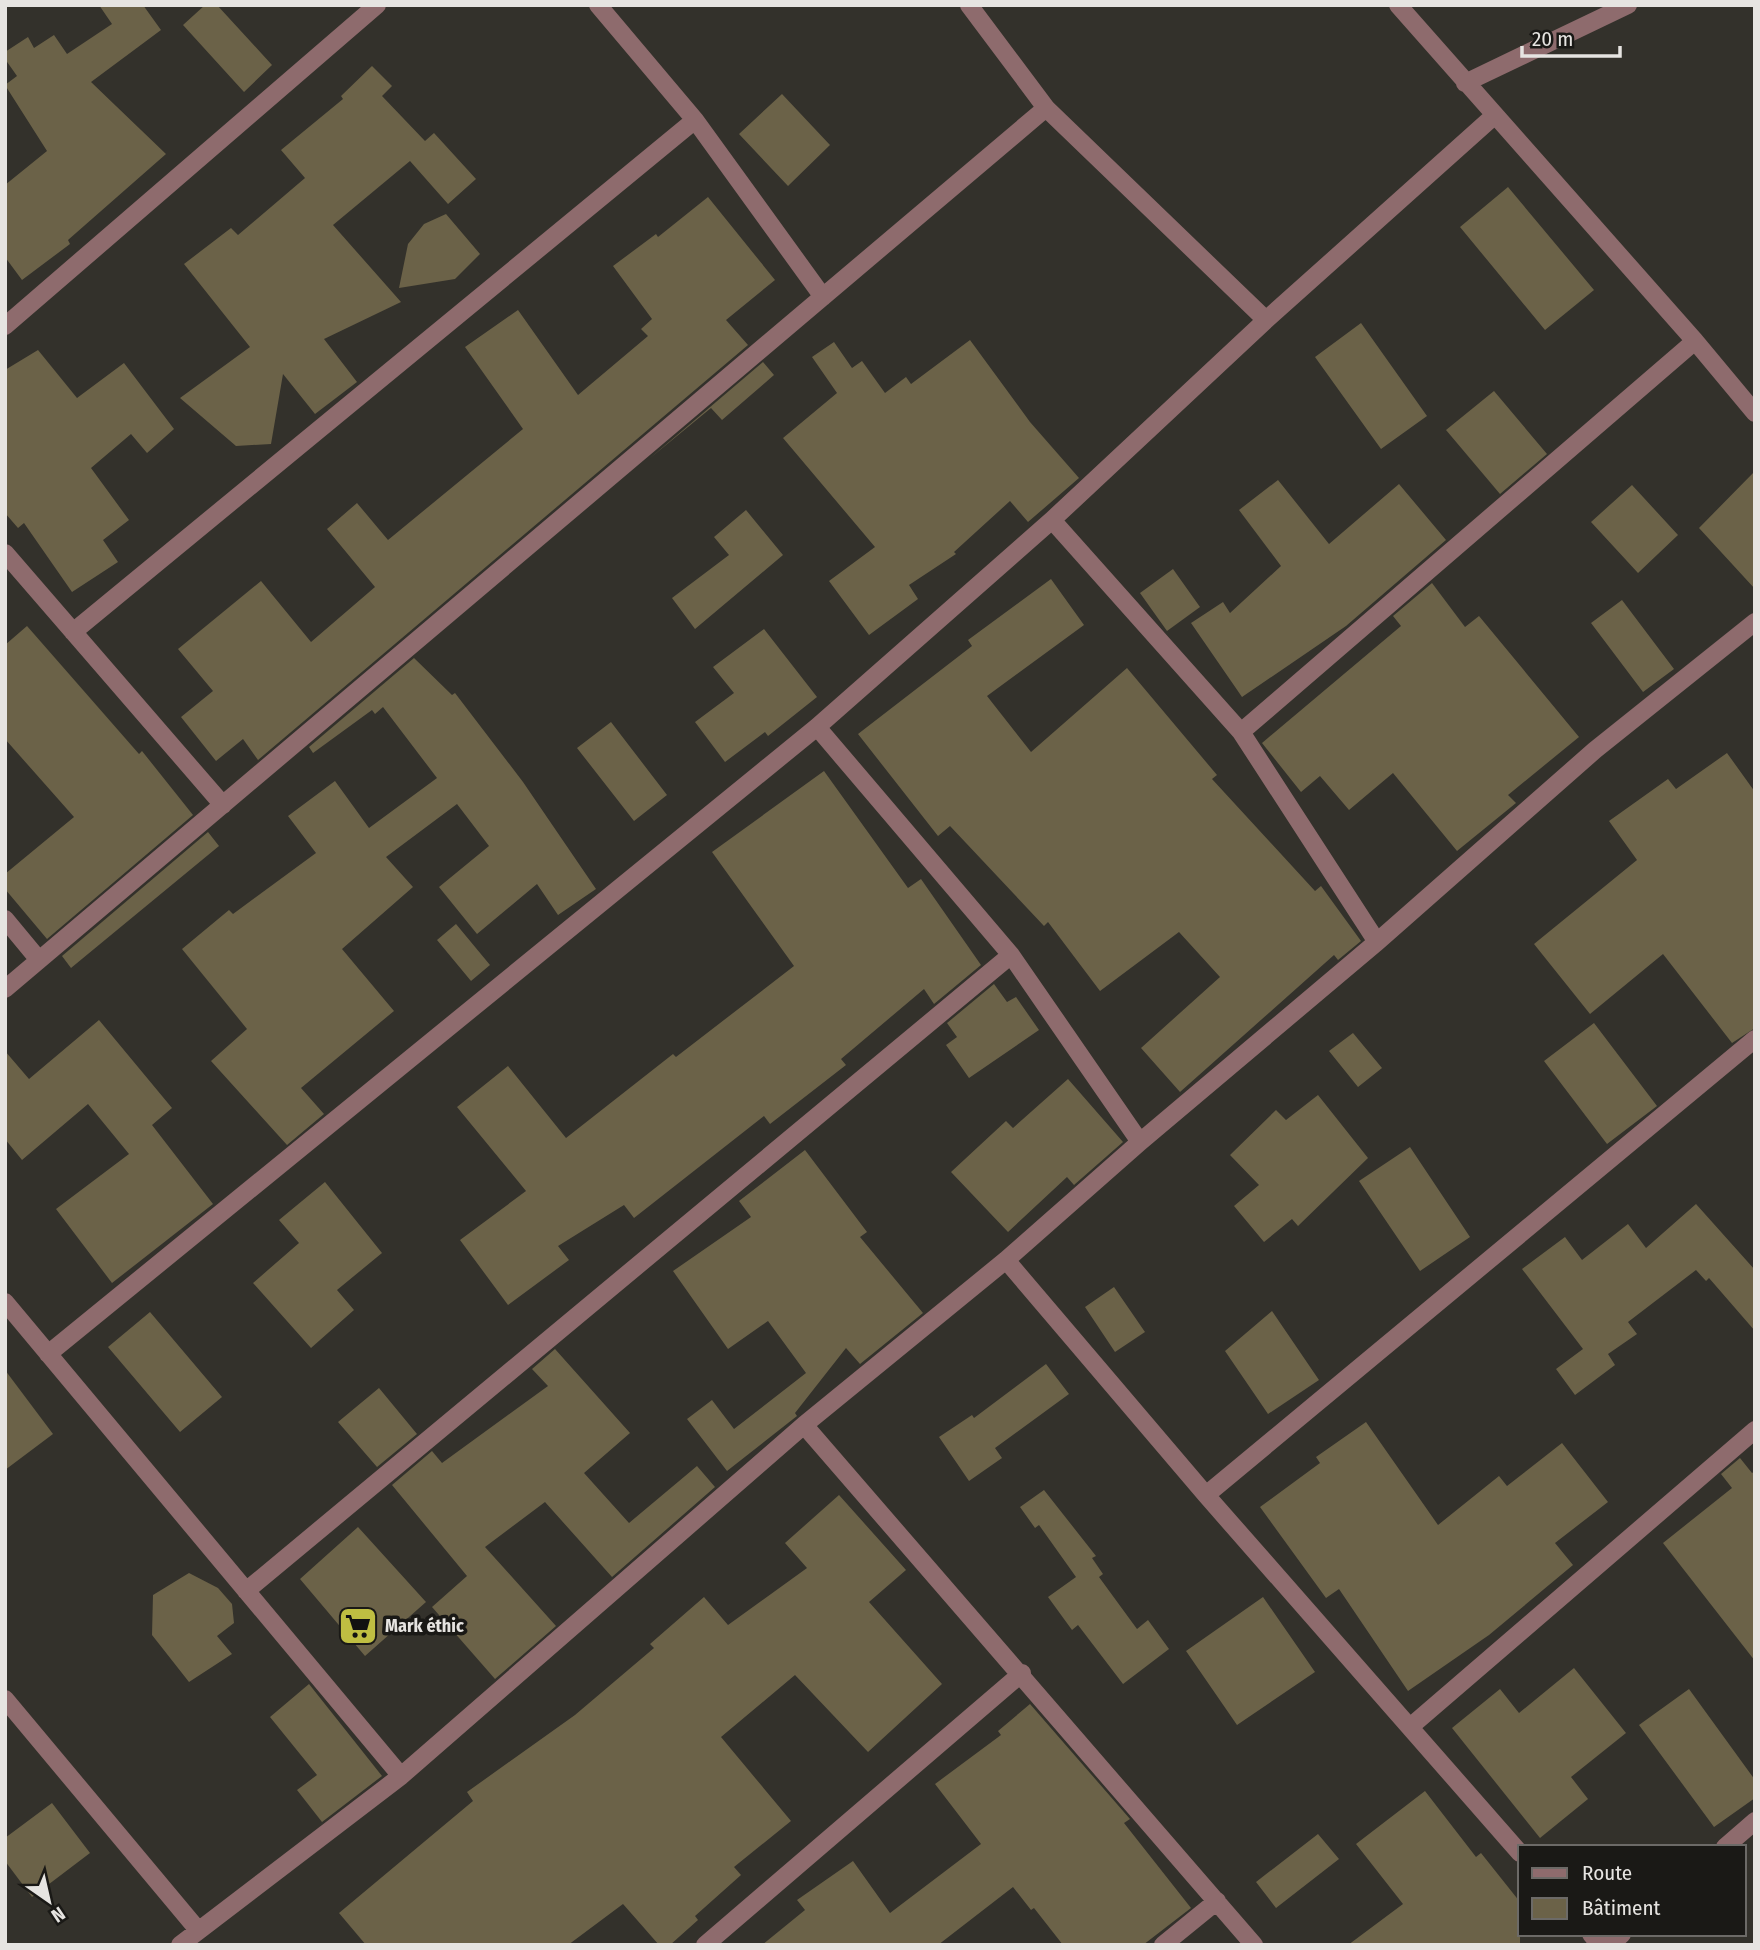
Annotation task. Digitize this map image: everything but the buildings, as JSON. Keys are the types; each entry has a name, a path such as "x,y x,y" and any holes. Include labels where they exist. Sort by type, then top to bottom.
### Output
{"street":[{"path":"5,326 377,5"},
{"path":"598,5 695,120 822,297"},
{"path":"969,5 1046,108 1266,320"},
{"path":"1398,5 1695,341 1755,414"},
{"path":"1465,83 1628,5"},
{"path":"5,989 1046,108"},
{"path":"48,1354 817,727 1052,520 1266,320 1495,116"},
{"path":"73,632 695,120"},
{"path":"1241,733 1695,341"},
{"path":"1052,520 1241,733 1377,942"},
{"path":"5,553 223,805"},
{"path":"180,1945 401,1776 804,1425 1006,1260 1140,1142 1377,942 1595,750 1755,622"},
{"path":"817,727 1011,956 1140,1142"},
{"path":"5,919 40,960"},
{"path":"246,1591 1011,956"},
{"path":"1206,1495 1755,1039"},
{"path":"1006,1260 1206,1495 1518,1851"},
{"path":"5,1302 401,1776"},
{"path":"804,1425 1022,1673 1254,1945"},
{"path":"1410,1727 1755,1430"},
{"path":"705,1945 1022,1673"},
{"path":"5,1699 198,1930"},
{"path":"1728,1845 1751,1831"},
{"path":"1163,1945 1217,1901"}],"place":[{"name":"Mark éthic","path":"358,1626"}]}
